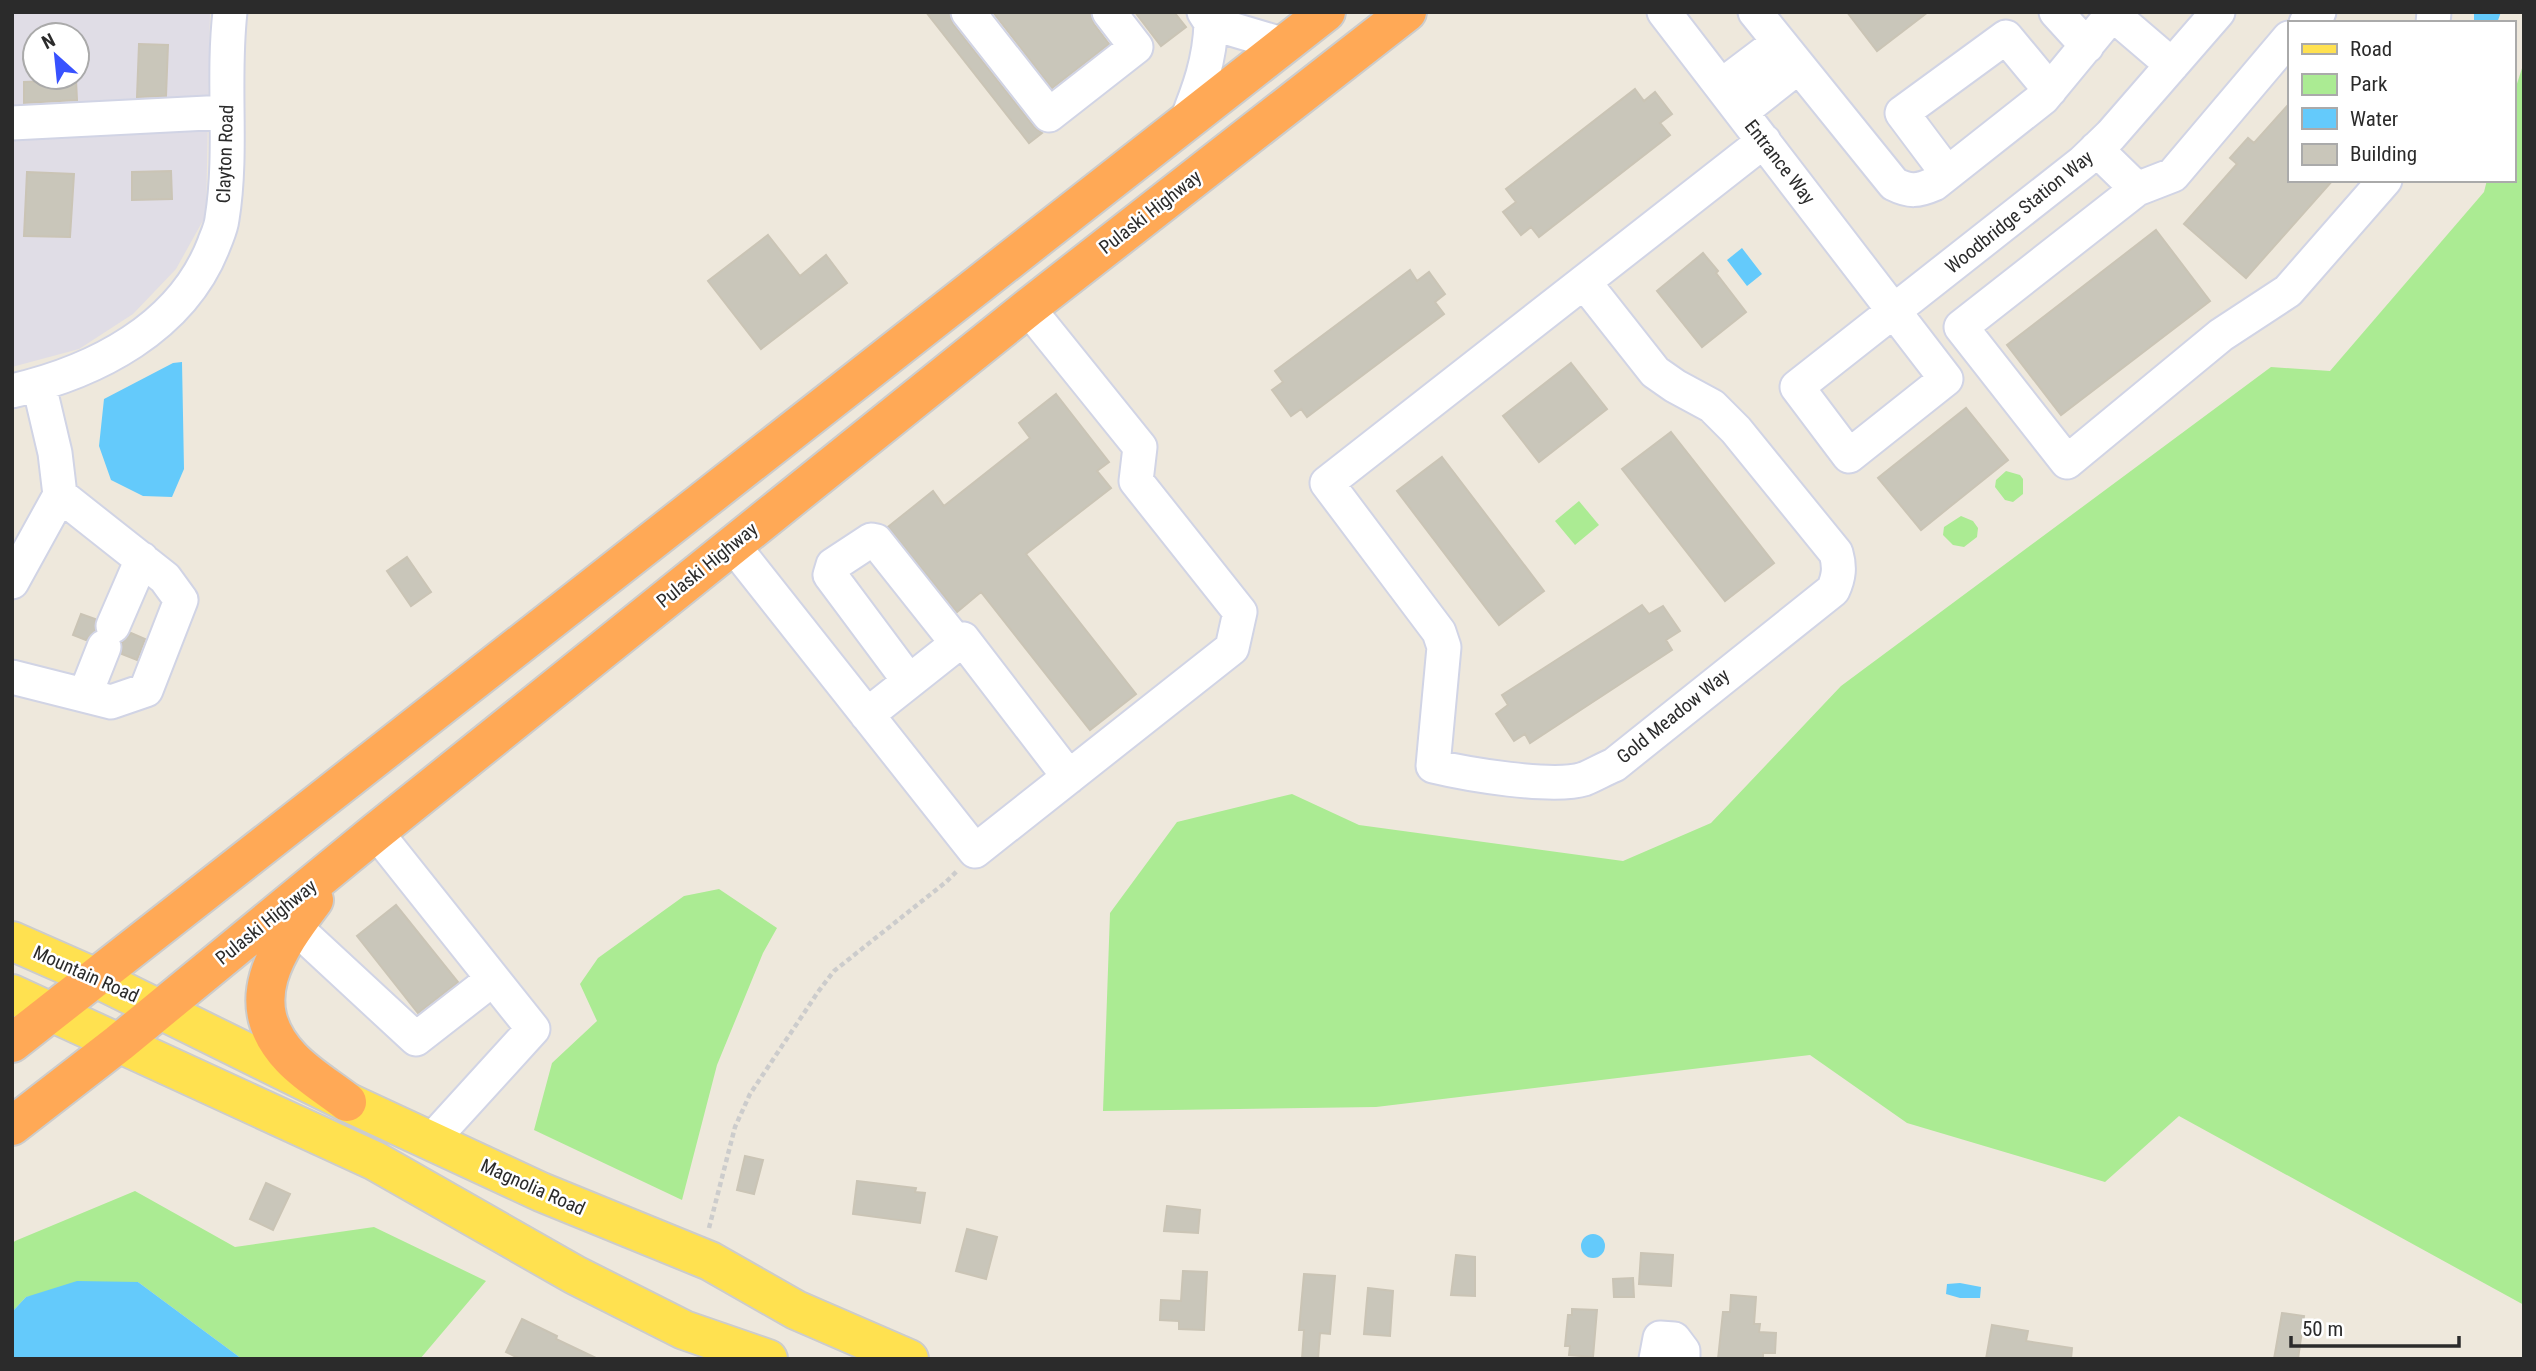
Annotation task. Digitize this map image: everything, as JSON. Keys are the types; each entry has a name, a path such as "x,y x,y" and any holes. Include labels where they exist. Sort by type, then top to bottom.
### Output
{"highway":[{"path":"12,1043 1326,12"},
{"name":"Pulaski Highway","path":"12,1126 732,544 1028,308 1407,12"},
{"path":"347,1102 293,1060 275,1038 264,990 273,962 294,926 328,882 376,832"}],"main road":[{"name":"Mountain Road","path":"12,941 160,1008"},
{"path":"12,994 375,1161 575,1275 684,1330 768,1359"},
{"name":"Magnolia Road","path":"160,1008 347,1102 541,1192 702,1258 796,1310 909,1359"}],"street":[{"name":"Clayton Road","path":"26,388 82,370 113,355 152,329 182,299 206,265 222,222 227,173 227,39 230,12"},
{"path":"968,12 1049,115 1136,47 1109,12"},
{"name":"Entrance Way","path":"1664,12 1947,379 1849,456 1797,387"},
{"path":"1755,12 1895,184 1908,191 1934,184 2050,90 2112,13 2172,65"},
{"path":"2056,12 2087,46"},
{"name":"Woodbridge Station Way","path":"1797,387 2096,149 2218,12"},
{"path":"1185,124 1205,75 1210,45 1208,17 1285,45"},
{"path":"1947,173 1902,113 2006,37 2050,90"},
{"path":"2288,39 2173,175 2137,188 1961,327 2067,462 2221,335 2288,291 2383,182"},
{"path":"1721,86 1788,55"},
{"path":"1741,112 1788,55"},
{"path":"12,123 227,112"},
{"name":"Gold Meadow Way","path":"1584,282 1655,372 1712,406 1736,430 1836,553 1838,579 1833,590 1614,765 1583,779 1556,783 1462,773 1433,766 1444,663 1444,646 1439,632 1327,483 1764,141"},
{"path":"2096,149 2137,188"},
{"path":"732,544 975,851 1232,648 1240,612 1136,481 1140,447 1028,308"},
{"path":"12,582 60,495 55,453 26,388"},
{"path":"12,677 111,702 146,690 181,600 165,578 60,495"},
{"path":"909,681 830,575 833,565 871,540 876,541 957,643"},
{"path":"85,695 142,559"},
{"path":"867,715 963,639 1069,776"},
{"path":"376,832 533,1029 431,1141"},
{"path":"294,926 416,1039 493,979"},
{"path":"1656,1359 1660,1338 1674,1339 1683,1352 1683,1359"}],"path":[{"path":"702,1258 735,1127 750,1094 768,1065 834,971 946,882 975,851"}],"shaded area":[{"path":"12,12 210,12 206,215 176,269 133,314 79,349 12,367"}],"green space":[{"path":"2524,62 2524,1305 2179,1116 2105,1182 1907,1123 1810,1055 1376,1107 1103,1111 1110,913 1177,822 1292,794 1359,825 1623,861 1711,823 1841,686 2271,367 2330,371 2484,192 2486,182 2515,182 2515,90"},
{"path":"2006,471 2020,475 2023,479 2023,494 2013,502 2005,500 1995,487 1996,480"},
{"path":"1579,501 1599,525 1575,545 1555,521"},
{"path":"1961,516 1973,521 1978,528 1977,537 1964,547 1953,545 1943,535 1944,527"},
{"path":"719,889 777,928 763,953 717,1065 682,1200 534,1130 552,1063 597,1021 580,984 598,958 684,896"},
{"path":"135,1191 235,1247 374,1227 486,1281 420,1359 242,1359 138,1282 26,1297 12,1312 12,1244 15,1241"}],"water":[{"path":"2474,12 2501,12 2498,21 2474,21"},
{"path":"1742,248 1762,274 1747,286 1727,260"},
{"path":"182,362 184,469 172,497 143,496 111,480 99,446 104,399 173,363"},
{"path":"1593,1234 1602,1237 1605,1246 1602,1255 1593,1258 1584,1255 1581,1246 1584,1237"},
{"path":"77,1281 138,1282 242,1359 12,1359 12,1312 26,1297"},
{"path":"1960,1283 1981,1287 1980,1298 1960,1298 1946,1294 1947,1284"}],"building":[{"path":"926,12 949,12 953,24 1034,127 1042,133 1029,143"},
{"path":"993,12 1090,12 1094,24 1109,44 1052,88"},
{"path":"1135,12 1174,12 1186,27 1161,46"},
{"path":"1847,12 1928,12 1877,51"},
{"path":"139,44 168,45 166,96 137,97"},
{"path":"1635,89 1644,101 1655,92 1672,114 1660,123 1670,135 1539,237 1531,227 1521,235 1503,212 1516,202 1506,189"},
{"path":"24,91 77,91 77,100 24,103"},
{"path":"2288,105 2288,182 2331,182 2246,278 2184,224 2237,164 2230,158 2248,138 2254,143"},
{"path":"171,171 172,199 132,200 132,172"},
{"path":"27,172 74,174 70,237 24,236"},
{"path":"2156,230 2210,301 2061,415 2007,345"},
{"path":"768,235 800,276 826,255 847,283 761,349 708,281"},
{"path":"1703,253 1746,312 1702,347 1657,291"},
{"path":"1410,270 1417,281 1429,272 1445,294 1435,302 1444,314 1307,417 1301,409 1291,416 1272,390 1283,382 1275,371"},
{"path":"1571,363 1607,409 1539,462 1503,416"},
{"path":"1056,394 1109,462 1097,471 1111,488 1026,554 1136,694 1090,730 981,592 957,612 888,527 933,491 944,506 1030,438 1019,423"},
{"path":"1966,408 2008,460 1921,530 1878,478"},
{"path":"1671,432 1774,563 1725,601 1622,469"},
{"path":"1442,457 1544,591 1499,625 1397,491"},
{"path":"407,557 431,592 411,606 387,571"},
{"path":"1642,605 1649,614 1663,606 1680,631 1666,640 1672,650 1530,743 1525,734 1514,741 1496,714 1508,705 1502,695"},
{"path":"81,614 95,619 95,631 86,640 73,635"},
{"path":"131,633 145,639 137,660 122,654 122,642"},
{"path":"396,905 458,982 418,1013 357,936"},
{"path":"745,1156 763,1160 754,1194 737,1190"},
{"path":"857,1181 916,1188 915,1192 925,1193 920,1223 853,1214"},
{"path":"266,1183 290,1194 273,1230 250,1219"},
{"path":"1167,1206 1200,1210 1198,1233 1164,1231"},
{"path":"967,1229 997,1237 986,1279 956,1271"},
{"path":"1641,1253 1673,1255 1671,1286 1639,1284"},
{"path":"1456,1255 1475,1257 1475,1296 1451,1295"},
{"path":"1183,1271 1207,1272 1204,1330 1179,1329 1179,1321 1160,1320 1161,1300 1181,1301"},
{"path":"1304,1274 1335,1276 1330,1334 1320,1333 1318,1359 1302,1359 1304,1330 1299,1330"},
{"path":"1633,1278 1634,1297 1614,1297 1613,1279"},
{"path":"1368,1288 1393,1291 1390,1336 1364,1334"},
{"path":"1731,1295 1756,1297 1754,1324 1760,1324 1759,1332 1776,1333 1775,1353 1763,1353 1763,1359 1718,1359 1723,1312 1730,1312"},
{"path":"1572,1309 1597,1310 1593,1357 1569,1355 1570,1346 1565,1346 1568,1315 1572,1315"},
{"path":"2282,1313 2304,1316 2298,1359 2274,1359"},
{"path":"522,1319 598,1359 520,1359 506,1352"},
{"path":"1992,1325 2028,1331 2026,1341 2072,1348 2071,1359 1986,1359"}]}
